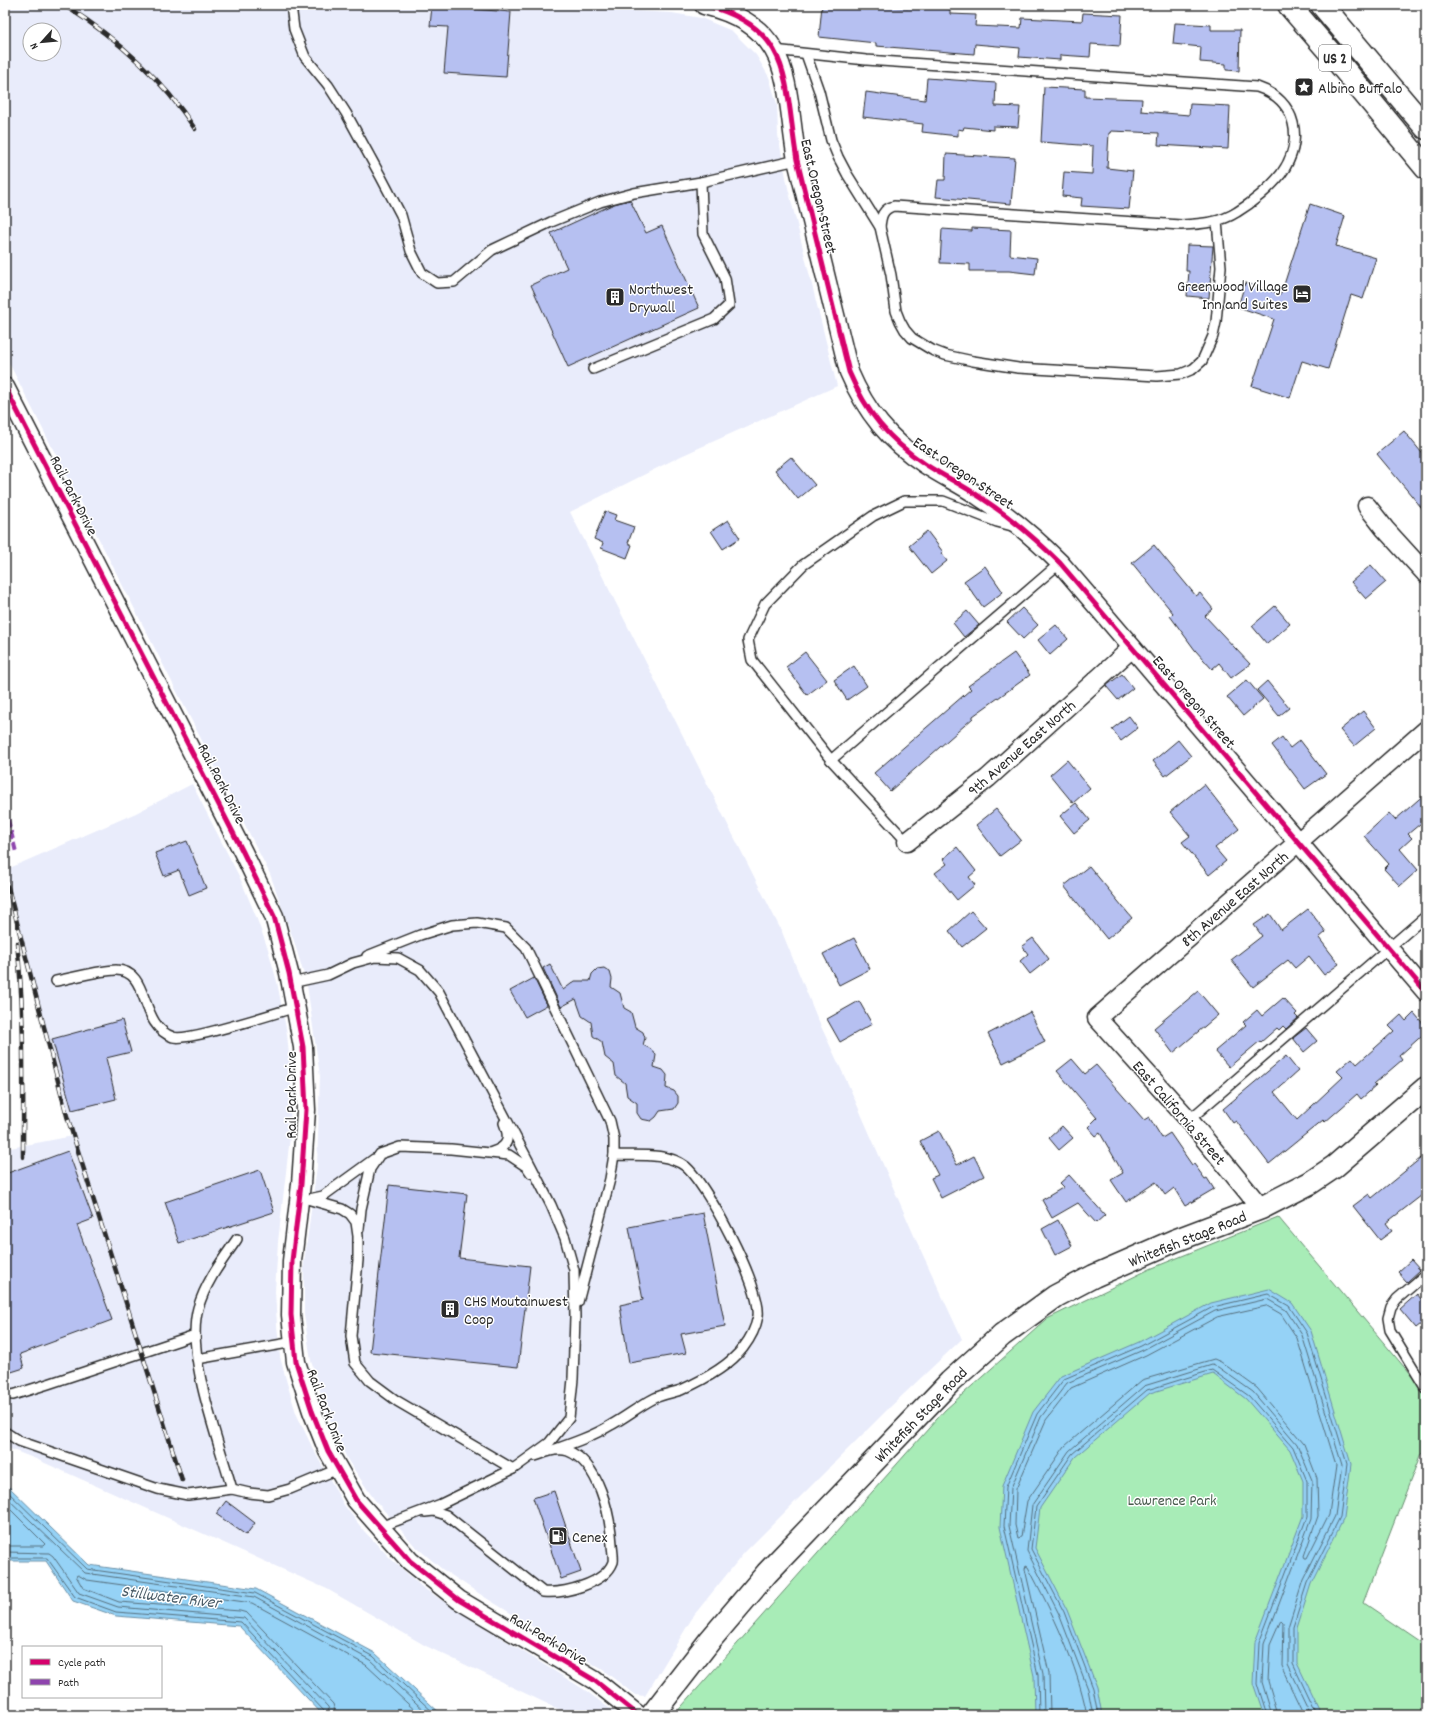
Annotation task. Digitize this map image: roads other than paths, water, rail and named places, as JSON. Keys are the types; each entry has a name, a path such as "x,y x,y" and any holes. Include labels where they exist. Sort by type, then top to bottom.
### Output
{"main road":[{"name":"US 2","path":"1289,5 1426,168"},
{"name":"US 2","path":"1322,5 1426,128"},
{"name":"Whitefish Stage Road","path":"652,1715 711,1639 767,1573 950,1382 1002,1335 1056,1296 1094,1276 1174,1241 1261,1208 1310,1183 1334,1167 1426,1088"}],"street":[{"name":"East Oregon Street","path":"704,5 718,8 739,18 761,32 774,50 784,74 789,98 791,130 797,160 849,372 859,395 872,416 888,434 907,450 925,464 979,496 1022,528 1060,563 1426,992"},
{"name":"Rail Park Drive","path":"5,387 243,852 274,916 291,983 303,1047 306,1110 303,1200 292,1261 291,1315 296,1362 312,1411 328,1451 356,1500 410,1561 459,1600 594,1680 638,1715"},
{"path":"1367,506 1385,529 1426,574"},
{"name":"9th Avenue East North","path":"907,842 988,778 1132,648"},
{"name":"8th Avenue East North","path":"1097,1018 1426,730"},
{"name":"East California Street","path":"1097,1018 1189,1120 1261,1208"}],"lane":[{"path":"290,5 294,29 305,56 343,107 378,171 400,215 411,251 422,273 437,283 454,282 492,250 551,222 600,202 634,193 701,182 797,160"},
{"path":"774,50 866,60 1257,87 1268,91 1285,104 1290,113 1294,134 1290,156 1280,175 1264,191 1236,213 1217,221 1205,224 1181,225 894,206 885,210 881,216 880,228 891,275 896,311 905,330 921,344 945,355 1018,368 1171,376 1193,369 1202,361 1213,336 1221,267 1217,221"},
{"path":"806,54 819,90 831,140 838,157 880,228"},
{"path":"593,369 714,319 729,305 725,278 703,234 701,182"},
{"path":"907,842 831,760 752,660 748,640 765,604 804,566 873,516 904,501 942,501 997,522 1022,528"},
{"path":"831,760 1060,563"},
{"path":"1189,1120 1426,916"},
{"path":"291,983 328,975 379,950 452,925 477,923 506,928 526,948 599,1097 610,1121 614,1139 614,1155 610,1179 578,1300 574,1338"},
{"path":"353,963 375,957 398,958 420,970 439,992 545,1192 565,1238 574,1270 573,1379 569,1418 549,1443 513,1469 441,1504 380,1526"},
{"path":"56,981 117,970 128,972 137,981 150,1017 160,1031 174,1038 193,1036 296,1007"},
{"path":"492,1093 505,1125 508,1138 501,1150 492,1152"},
{"path":"303,1200 323,1196 380,1154 400,1146 492,1152 509,1155 527,1167 545,1192"},
{"path":"380,1154 370,1169 365,1187 358,1236 351,1336 354,1362 370,1381 397,1401 513,1469"},
{"path":"529,1457 588,1437 612,1425 657,1397 696,1383 720,1368 742,1349 752,1336 758,1315 756,1296 743,1262 719,1215 696,1178 684,1166 668,1158 614,1155"},
{"path":"303,1200 342,1209 350,1214 356,1222 358,1236"},
{"path":"232,1489 207,1403 198,1359 195,1335 198,1308 211,1275 237,1239"},
{"path":"1426,1274 1397,1299 1391,1307 1388,1318 1390,1330 1426,1389"},
{"path":"5,1394 13,1395 195,1335"},
{"path":"198,1359 294,1342"},
{"path":"5,1432 19,1441 158,1489 188,1495 232,1489 268,1495 290,1489 338,1469"},
{"path":"415,1513 434,1511 446,1515 477,1538 543,1592 570,1590 586,1584 604,1574 613,1562 611,1524 605,1502 593,1474 584,1461 567,1451 553,1450"}],"water":[{"path":"1269,1289 1292,1303 1311,1331 1351,1464 1344,1518 1311,1584 1297,1628 1297,1663 1322,1715 1264,1715 1253,1683 1255,1642 1303,1516 1303,1481 1290,1450 1246,1399 1213,1374 1150,1393 1075,1457 1040,1508 1035,1548 1067,1610 1097,1687 1102,1715 1035,1715 1034,1676 1000,1527 1002,1486 1033,1412 1061,1376 1139,1342 1211,1303"},
{"name":"Stillwater River","path":"5,1485 7,1485 89,1565 256,1589 375,1653 442,1715 323,1715 239,1626 116,1616 73,1601 46,1561 5,1561"}],"railway":[{"path":"64,5 83,17 136,60 168,93 195,129"},
{"path":"5,876 67,1116 182,1480"},
{"path":"17,943 20,970 22,1023 23,1157"}],"place":[{"name":"Albino Buffalo","path":"1304,87"},
{"name":"Greenwood Village Inn and Suites","path":"1302,294"},
{"name":"Northwest Drywall","path":"615,297"},
{"name":"CHS Moutainwest Coop","path":"450,1309"},
{"name":"Cenex","path":"558,1536"}],"park label":[{"name":"Lawrence Park","path":"1172,1499"}]}
